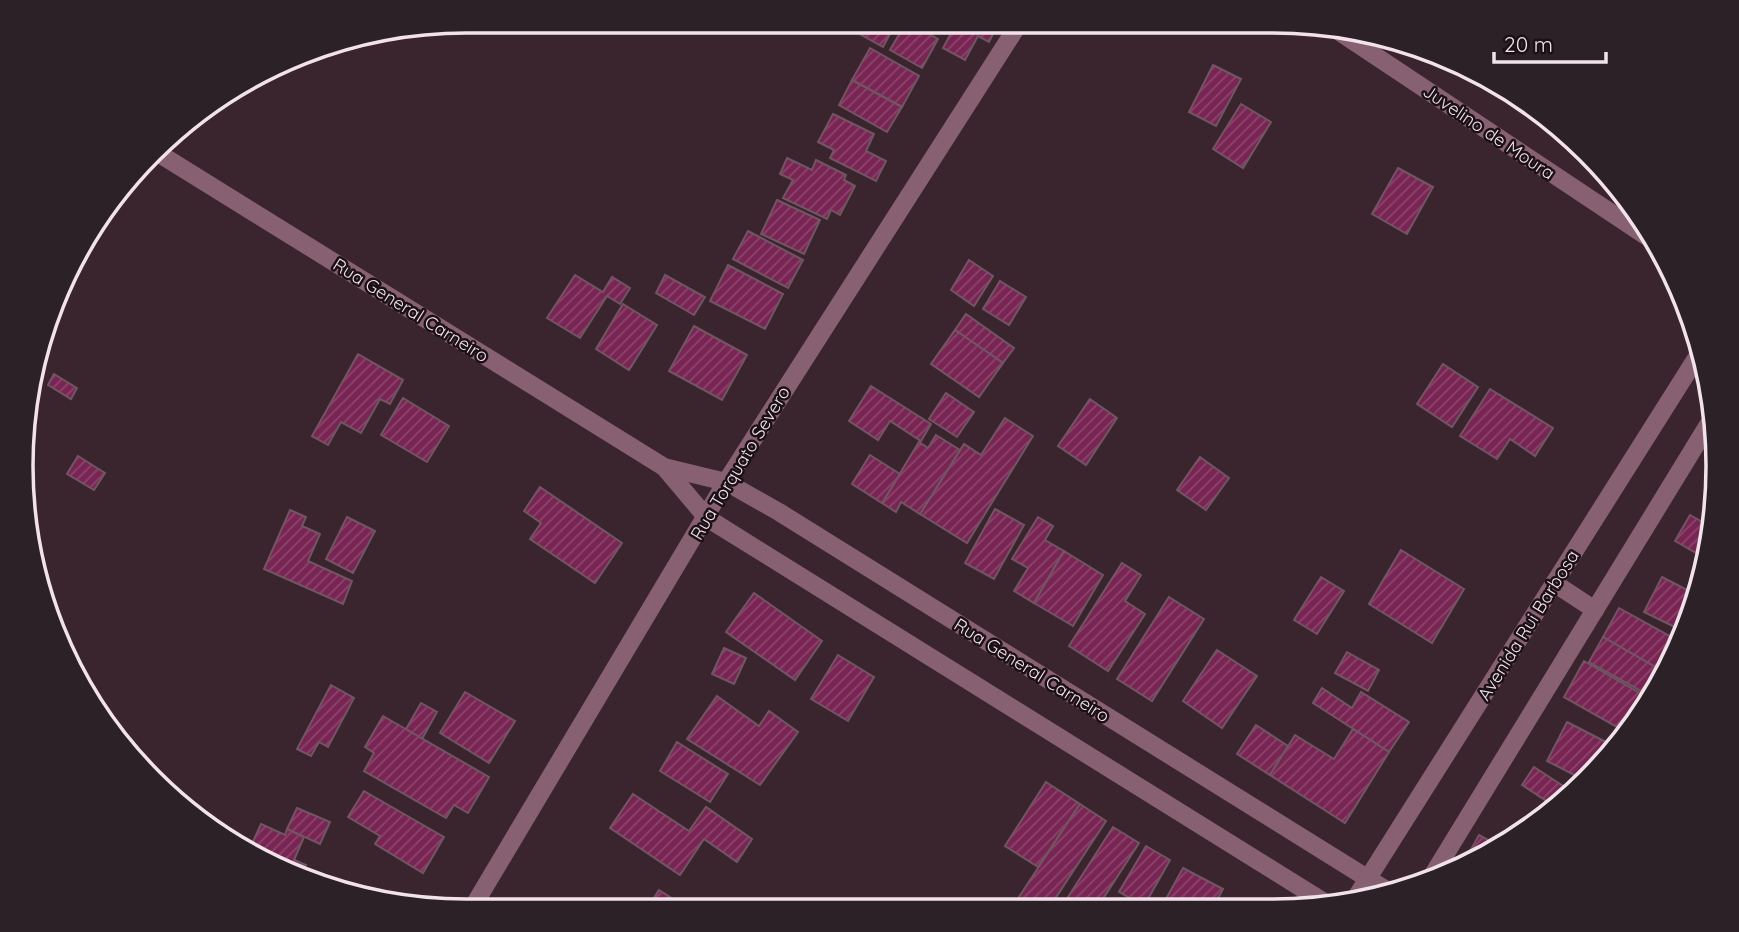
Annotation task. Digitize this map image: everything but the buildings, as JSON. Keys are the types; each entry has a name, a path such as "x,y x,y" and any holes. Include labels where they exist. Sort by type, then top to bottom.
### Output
{"street":[{"name":"Rua Torquato Severo","path":"478,899 726,482 1013,33"},
{"name":"Juvelino de Moura","path":"1354,41 1634,228"},
{"name":"Rua General Carneiro","path":"164,157 664,467 707,517 1315,896"},
{"name":"Avenida Rui Barbosa","path":"1361,889 1693,363"},
{"path":"1438,866 1704,431"},
{"name":"Rua General Carneiro","path":"664,467 726,482 791,519 1379,885"},
{"path":"1554,583 1595,610"}]}
